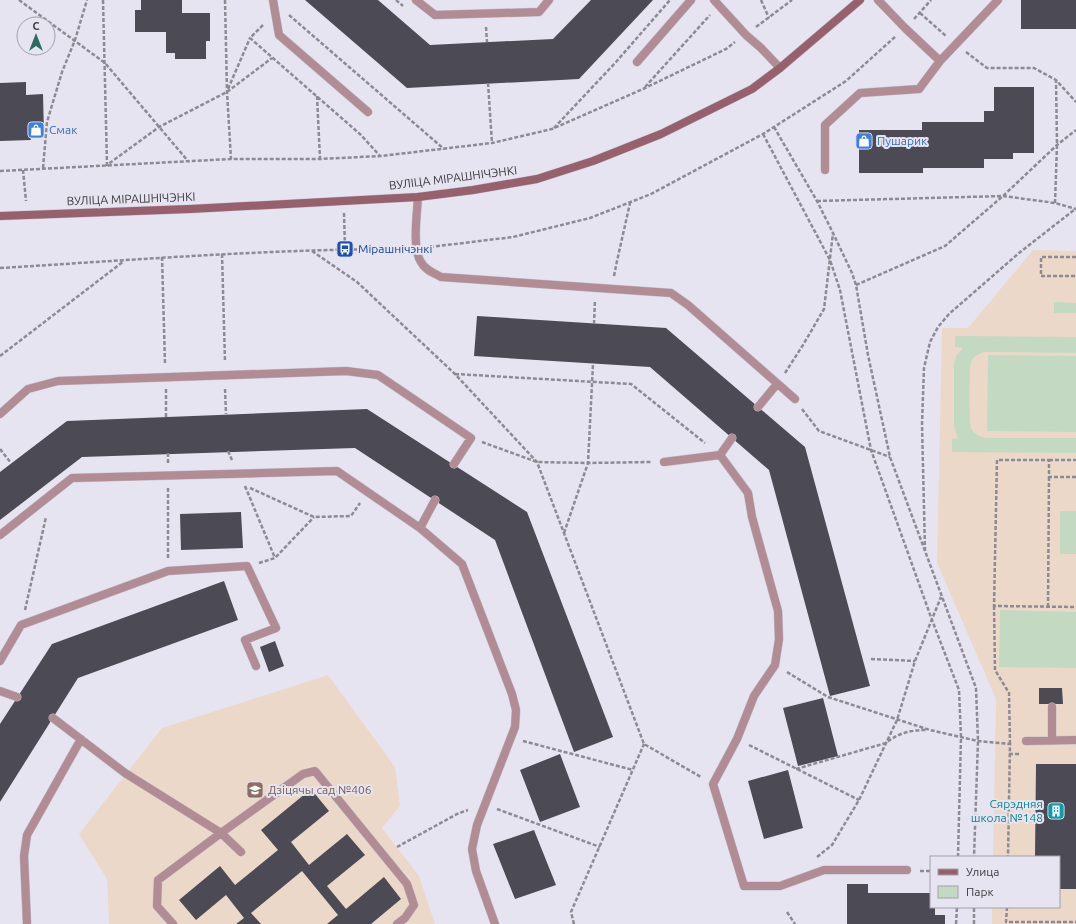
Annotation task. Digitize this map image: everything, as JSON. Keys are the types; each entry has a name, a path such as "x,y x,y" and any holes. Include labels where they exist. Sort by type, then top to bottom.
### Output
{"main road":[{"name":"ВУЛІЦА МІРАШНІЧЭНКІ","path":"0,216 418,197 474,190 536,179 593,161 661,134 743,94 780,68 860,0"}],"lane":[{"path":"273,0 278,35 368,112"},
{"path":"416,0 435,15 539,12 549,0"},
{"path":"637,62 691,0"},
{"path":"714,0 746,35 780,68"},
{"path":"878,0 940,61"},
{"path":"825,170 825,125 860,93 919,89 940,61 998,0"},
{"path":"418,197 416,249 421,263 430,272 441,277 671,293 688,305 795,399"},
{"path":"0,414 28,389 58,381 346,371 378,375 471,438 454,464"},
{"path":"758,407 778,384"},
{"path":"664,462 720,455 732,438"},
{"path":"720,455 748,493 752,517 778,611 779,639 775,665 754,696 737,739 713,784 744,886 780,886 824,870 907,870"},
{"path":"0,535 72,478 337,470 420,528 462,564 512,694 516,710 515,727 477,825 472,849 476,871 495,924"},
{"path":"420,528 435,500"},
{"path":"0,661 21,625 168,571 247,566 276,628 246,640 256,666"},
{"path":"0,691 17,697"},
{"path":"1052,707 1052,740"},
{"path":"53,718 125,773 221,833 241,852"},
{"path":"28,924 24,856 27,835 81,739"},
{"path":"1026,740 1076,740"},
{"path":"173,924 157,906 158,880 303,774 315,771 407,884 414,905 405,918 397,924"}],"path":[{"path":"19,0 105,63 189,161"},
{"path":"43,168 47,122 62,72 75,40 87,0"},
{"path":"103,0 107,165"},
{"path":"225,0 227,92 231,159"},
{"path":"552,129 616,62 670,0"},
{"path":"761,0 769,18"},
{"path":"0,171 231,159 320,159 381,156 445,150 492,143 552,129 726,50 792,0"},
{"path":"0,268 222,254 345,249 416,249 513,237 590,218 652,194 763,134 846,81 905,28 930,0"},
{"path":"286,13 445,150"},
{"path":"920,13 956,45 987,68 1034,68 1056,80 1076,102"},
{"path":"643,89 711,15"},
{"path":"227,92 250,38 263,25"},
{"path":"486,26 487,42"},
{"path":"250,38 361,136 381,156"},
{"path":"107,165 159,127 227,92 272,58"},
{"path":"1055,203 1057,145 1056,80"},
{"path":"488,83 492,143"},
{"path":"316,96 320,159"},
{"path":"774,127 817,201 846,260 856,285 868,355 890,457 976,688 978,741 974,856"},
{"path":"856,285 945,246 1003,196 1057,145 1076,130"},
{"path":"763,134 830,260 840,290 871,450 932,620 959,690 961,737 958,856"},
{"path":"23,170 28,214"},
{"path":"817,201 1003,196 1055,203 1075,209"},
{"path":"344,201 345,249"},
{"path":"616,262 631,202"},
{"path":"925,553 922,424 924,368 930,342 938,327 949,314 1019,253 1075,209"},
{"path":"778,384 804,345 824,309 833,233"},
{"path":"311,251 357,282 455,374 538,462 644,744 713,784"},
{"path":"222,254 226,414"},
{"path":"162,257 166,417"},
{"path":"1076,257 1041,257 1041,276 1076,276"},
{"path":"0,356 125,260"},
{"path":"594,324 595,288"},
{"path":"564,533 588,464 593,364"},
{"path":"455,374 631,384 720,455"},
{"path":"795,399 819,431 890,457"},
{"path":"471,438 538,462 588,464 664,462"},
{"path":"0,449 11,463"},
{"path":"228,451 245,486 275,558"},
{"path":"168,453 168,571"},
{"path":"1008,856 1010,744 1009,694 995,670 994,606 996,460 1076,460"},
{"path":"1048,607 1049,460"},
{"path":"1049,477 1076,478"},
{"path":"245,486 314,517 351,516 367,491"},
{"path":"21,625 47,510"},
{"path":"247,566 275,558 314,517"},
{"path":"819,856 832,845 859,800 897,720 915,661 941,596"},
{"path":"994,606 1076,607"},
{"path":"871,659 915,661"},
{"path":"775,665 828,697 930,730 978,741 1010,744"},
{"path":"796,769 886,743 898,735 916,730 930,730"},
{"path":"511,738 633,770"},
{"path":"737,739 859,800"},
{"path":"574,924 571,912 644,744"},
{"path":"485,805 600,847"},
{"path":"397,847 457,814"},
{"path":"956,924 957,908"},
{"path":"974,908 974,924"},
{"path":"1007,908 1006,922 1076,922"},
{"path":"787,912 796,924"}],"shaded area":[{"path":"1033,250 1076,251 1076,924 992,924 992,908 1060,908 1060,856 993,856 996,699 937,563 942,328 968,328"},
{"name":"Дзіцячы сад №406","path":"328,675 395,767 400,806 382,828 419,876 435,924 109,924 107,879 79,834 162,728"}],"green space":[{"path":"1054,302 1076,303 1076,313 1054,313"},
{"path":"955,336 1076,337 1076,353 984,352 978,354 971,362 970,416 971,428 979,436 989,438 1076,438 1076,453 952,452 952,439 958,438 954,427 954,364 956,356 963,348 955,347"},
{"path":"988,355 1076,356 1076,432 987,431"},
{"path":"1060,511 1076,511 1076,554 1060,554"},
{"path":"1000,610 1076,612 1076,668 999,667"}],"building":[{"path":"141,0 182,0 182,13 210,13 210,41 206,41 206,59 175,59 175,53 166,53 166,32 135,32 135,10 141,10"},
{"path":"305,0 378,0 430,45 553,39 591,0 653,0 579,79 407,88"},
{"path":"1021,0 1076,0 1076,29 1021,29"},
{"path":"26,82 26,95 43,94 44,135 30,136 31,140 0,141 0,83"},
{"path":"994,87 1034,87 1034,153 1013,153 1013,159 984,159 984,168 923,168 923,173 859,173 859,130 922,130 922,122 984,122 984,111 994,111"},
{"path":"477,316 666,328 805,447 870,686 830,696 769,470 650,367 474,356"},
{"path":"367,409 527,512 613,737 574,752 495,540 355,448 82,457 0,520 0,472 67,421"},
{"path":"241,512 243,548 181,550 180,514"},
{"path":"224,581 238,620 78,678 0,802 0,724 52,644"},
{"path":"275,641 284,666 269,672 260,647"},
{"path":"1039,688 1062,688 1063,704 1039,704"},
{"path":"823,698 838,756 798,766 783,708"},
{"path":"560,754 580,807 540,822 520,770"},
{"name":"Сярэдняя школа №148","path":"1036,764 1076,764 1076,889 1060,889 1060,856 1035,856"},
{"path":"788,770 803,828 764,839 748,781"},
{"path":"311,789 329,811 291,842 309,865 347,834 365,855 327,886 346,909 384,877 401,899 371,924 327,924 338,915 302,871 251,913 261,924 236,924 244,918 226,895 196,920 179,900 220,866 235,885 278,850 261,830"},
{"path":"534,830 556,885 515,899 493,844"},
{"path":"847,884 868,884 868,893 930,893 930,908 935,908 935,915 945,915 945,924 847,924"}],"place":[{"name":"Смак","path":"36,130"},
{"name":"Пушарик","path":"864,141"},
{"name":"Мірашнічэнкі","path":"345,249"},
{"name":"Дзіцячы сад №406","path":"255,790"},
{"name":"Сярэдняя школа №148","path":"1056,811"}]}
